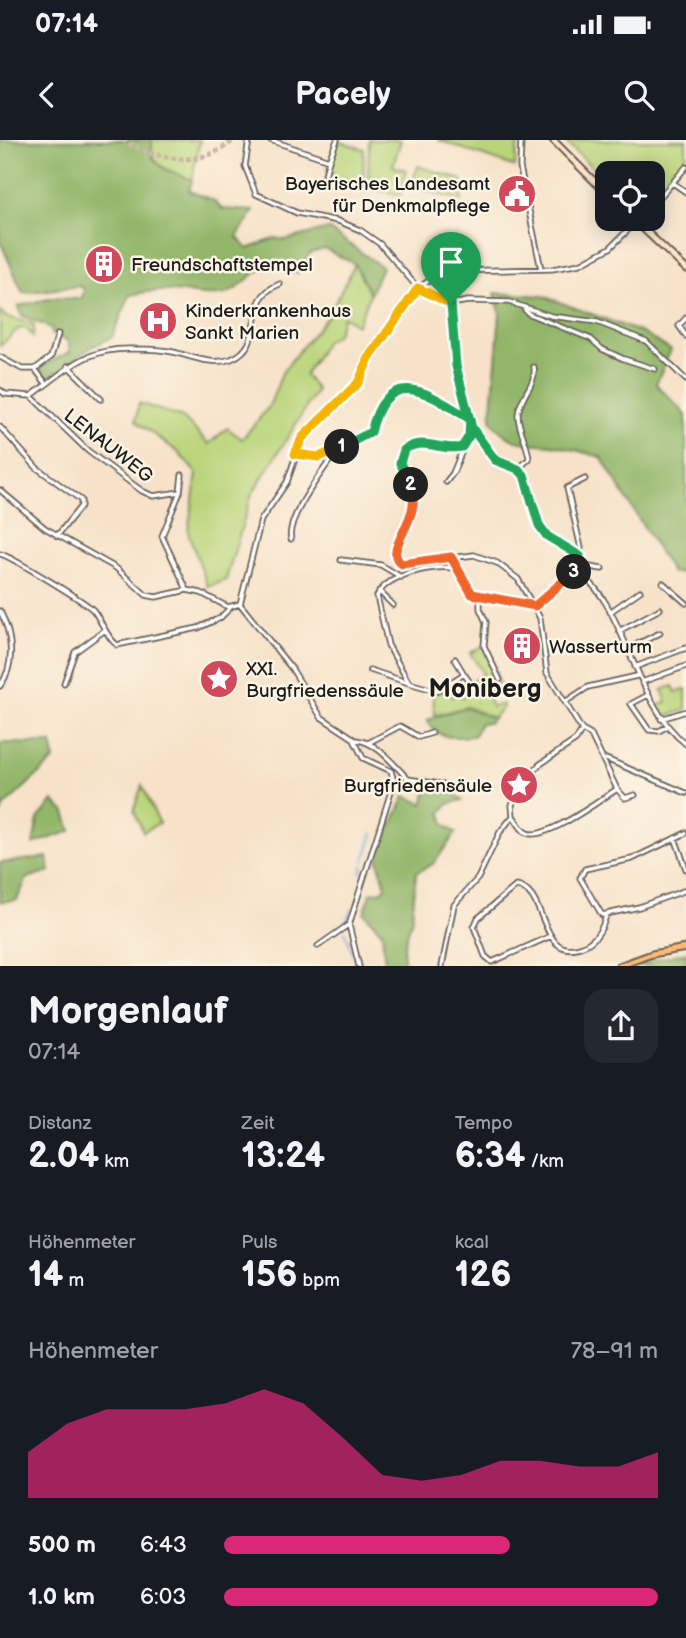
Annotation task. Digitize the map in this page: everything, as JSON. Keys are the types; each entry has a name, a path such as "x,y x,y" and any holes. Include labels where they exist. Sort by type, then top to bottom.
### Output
{"main road":[{"path":"553,140 595,182"},
{"path":"647,231 686,269"},
{"path":"619,966 652,954 686,948"}],"street":[{"path":"249,140 247,177 256,194 264,200 360,230 380,244 418,288 451,304 468,301 509,302 551,316 597,322 646,341 686,380"},
{"path":"270,140 330,160"},
{"path":"323,182 337,140"},
{"path":"521,140 520,167 541,270"},
{"path":"665,192 686,167"},
{"path":"673,183 686,192"},
{"path":"240,604 261,520 286,482 302,438 358,383 369,358 418,288 444,271 541,270 572,266 593,259 614,245 626,231"},
{"path":"0,390 5,394 31,396 68,366 95,353 122,349 167,351 213,362 231,359 240,352 253,333 260,296 268,288 280,284"},
{"path":"451,304 456,366 472,428 495,460 518,469 528,483 539,525 547,536 580,556"},
{"path":"523,307 528,314 591,339 602,349 655,369"},
{"path":"686,318 679,326 686,336"},
{"path":"0,357 22,369 35,369 51,357 58,334"},
{"path":"68,366 101,400"},
{"path":"518,469 529,459 518,415 521,400 533,377 534,367"},
{"path":"35,369 45,382"},
{"path":"295,454 314,458 337,451 371,432 378,410 391,394 404,388 420,389 470,419"},
{"path":"0,397 5,394"},
{"name":"LENAUWEG","path":"31,396 88,451 142,491 153,496 180,492"},
{"path":"0,427 37,468 81,500 81,506 57,536"},
{"path":"446,482 453,473 472,428"},
{"path":"465,444 447,449 417,443 404,450 400,458 415,503 408,526 396,545 395,558 402,564 474,555 497,563 518,579 535,606 542,629 547,673 582,730 591,736 617,789 625,798 635,795"},
{"path":"291,539 289,533 297,515 337,451"},
{"path":"182,475 180,492 162,541 187,590"},
{"path":"535,606 575,572 578,565 579,534 567,488 585,479"},
{"path":"0,490 57,536 113,565 146,595 156,597 187,590 201,593 230,607"},
{"path":"0,554 11,557 37,576 84,601 117,645 198,628 220,618 230,607 240,604"},
{"path":"451,557 465,586 480,596 535,606"},
{"path":"341,560 382,565 401,577"},
{"path":"578,565 602,569"},
{"path":"409,683 388,645 377,596 379,591 421,568 455,568"},
{"path":"575,572 594,587 610,612 637,676 661,719 666,727 686,744"},
{"path":"663,583 686,603"},
{"path":"379,591 393,605"},
{"path":"610,612 640,591"},
{"path":"480,596 486,622 484,646 499,680"},
{"path":"240,604 292,669 321,718 355,741 368,743 397,766 408,779 446,785"},
{"path":"619,631 660,610"},
{"path":"0,611 8,628 10,648 7,673 0,686"},
{"path":"64,683 75,652 105,630"},
{"path":"627,649 660,634"},
{"path":"635,667 686,648"},
{"path":"455,659 474,688"},
{"path":"642,682 686,666"},
{"path":"370,670 437,691 464,674"},
{"path":"565,702 587,687 637,676"},
{"path":"648,695 631,704 634,710 649,730 666,727"},
{"path":"661,719 686,711"},
{"path":"368,743 400,726 419,737 432,733"},
{"path":"442,966 448,949 456,900 478,878 500,832 513,816 516,792 529,774 576,740 582,730"},
{"path":"355,741 363,758 388,769 394,782 349,925 359,966"},
{"path":"604,758 686,793"},
{"path":"513,816 524,831 534,833 577,818 617,789"},
{"path":"686,833 632,859 583,871 580,878 597,910 606,915 686,890"},
{"path":"675,838 686,869"},
{"path":"551,936 492,962 485,956 474,927 478,918 510,889 522,887 529,893 551,936 563,949 586,945 602,929 606,915"},
{"path":"318,946 349,925"}],"green space":[{"path":"0,140 152,140 152,157 163,168 192,180 189,191 213,200 222,209 254,211 237,237 248,249 275,238 285,240 328,229 382,267 370,294 355,264 325,249 310,253 298,273 282,267 261,269 239,287 219,295 164,291 130,295 112,337 93,346 49,377 44,376 39,367 70,352 68,341 51,334 51,328 21,315 19,306 53,298 81,299 85,290 80,286 23,293 0,241"},
{"path":"152,140 200,140 192,180 157,162 151,149"},
{"path":"369,140 401,140 393,166 406,170 400,195 368,188"},
{"path":"438,140 518,140 515,167"},
{"path":"564,140 686,140 686,159 665,183 665,161 595,161 595,170"},
{"path":"338,141 364,149 363,187 347,183 344,178 343,181 333,178 334,174 327,172"},
{"path":"418,166 462,180 462,201 411,186"},
{"path":"355,264 370,294 357,325 343,316 337,334 326,341 305,375 317,390 251,496 226,580 208,587 188,532 197,474 178,452 136,421 139,403 183,418 209,444 227,428 242,439 269,407 283,371 329,314"},
{"path":"495,293 543,296 640,332 671,350 656,384 686,415 686,573 672,573 601,457 557,446 511,439 491,420 500,313"},
{"path":"0,311 6,317 34,324 33,337 26,328 18,329 0,346"},
{"path":"483,646 496,671 500,688 487,694 492,707 503,704 503,707 493,718 466,707 435,715 432,691 439,693 447,688 452,697 456,695 453,684 462,697 476,689 472,681 483,673 470,653"},
{"path":"673,686 676,692 686,689 686,710 663,717 656,706 667,702 662,690"},
{"path":"466,707 493,718 489,723 480,723 474,736 453,737 441,734 431,727 427,720"},
{"path":"0,743 52,743 54,760 4,806 0,816"},
{"path":"142,785 159,823 143,832 134,810"},
{"path":"428,787 451,790 462,800 448,804 441,812 444,824 456,833 433,864 417,872 412,917 404,945 405,966 385,966 382,932 364,913 371,893 383,891 386,886 378,861 379,852 405,796 423,804"},
{"path":"53,801 65,812 71,831 33,844 38,819"},
{"path":"47,857 50,871 27,878 17,900 0,902 0,863"},
{"path":"686,952 686,966 630,966"}],"waterway":[{"path":"364,861 373,833"},
{"path":"361,873 363,866"},
{"path":"345,923 352,909"},
{"path":"345,931 353,955"},
{"path":"355,959 357,966"}],"tunnel":[{"path":"122,140 150,153 178,159 207,155 234,140"}],"place":[{"name":"Bayerisches Landesamt für Denkmalpflege","path":"517,194"},
{"name":"Freundschaftstempel","path":"104,264"},
{"name":"Kinderkrankenhaus Sankt Marien","path":"158,321"},
{"name":"Wasserturm","path":"522,646"},
{"name":"XXI. Burgfriedenssäule","path":"219,679"},
{"name":"Burgfriedensäule","path":"519,785"}],"district":[{"name":"Moniberg","path":"485,688"}],"route":[{"path":"451,304 418,288 369,358 358,383 302,438 295,454 319,457 369,434 378,410 391,394 404,388 420,389 470,419 472,428 469,436 465,444 458,449 417,443 404,450 400,463 413,489 415,510 396,545 395,558 402,564 451,557 465,586 472,594 535,606 575,572 580,556 547,536 539,525 524,475 518,469 495,460 472,428 468,409 456,366 451,304"}]}
